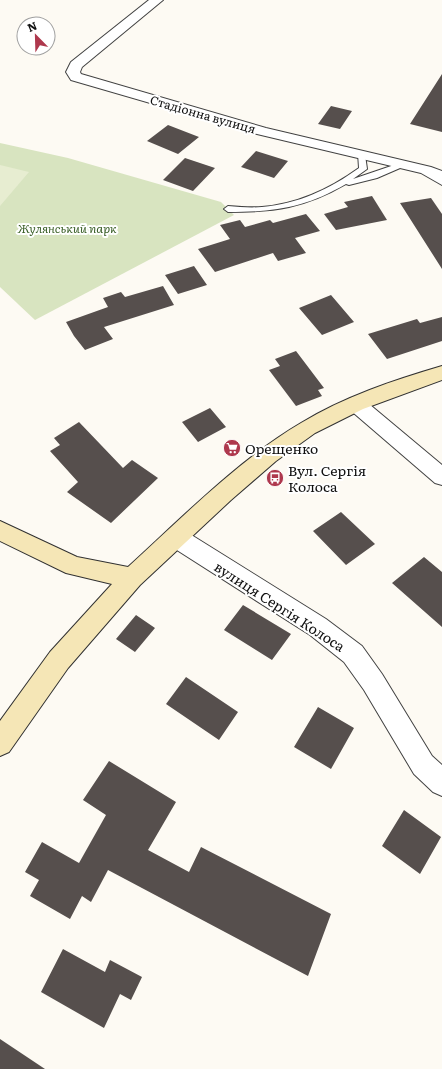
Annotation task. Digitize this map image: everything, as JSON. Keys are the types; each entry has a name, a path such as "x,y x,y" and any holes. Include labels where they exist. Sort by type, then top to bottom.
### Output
{"street":[{"name":"Стадіонна вулиця","path":"157,0 76,65 72,72 76,77 262,131 426,170 438,175 442,180"},
{"path":"0,743 59,660 132,578 177,538 222,494 269,455 308,428 356,404 442,373"},
{"path":"356,404 442,477"},
{"path":"0,530 30,546 74,566 132,578"},
{"name":"вулиця Сергія Колоса","path":"177,538 192,549 318,627 353,654 373,682 423,764 442,783"}],"lane":[{"path":"228,209 268,209 310,198 348,181 362,169 361,155"},
{"path":"335,187 374,176 404,165"}],"green space":[{"name":"Жулянський парк","path":"0,143 68,158 221,202 234,215 35,320 0,287"},
{"path":"0,165 29,172 0,206"}],"building":[{"path":"442,74 442,132 410,124"},
{"path":"331,106 352,111 340,129 318,124"},
{"path":"168,125 199,137 178,154 147,141"},
{"path":"256,151 288,161 274,178 241,167"},
{"path":"185,158 215,168 193,191 163,180"},
{"path":"372,196 387,220 336,230 324,214 348,207 344,202"},
{"path":"431,198 442,214 442,269 400,203"},
{"path":"306,214 320,231 295,238 306,253 278,261 273,253 215,272 198,249 230,239 220,225 240,220 245,227 270,220 273,223"},
{"path":"194,266 207,285 178,294 165,275"},
{"path":"163,286 174,305 104,327 113,339 85,350 74,336 66,322 108,307 103,298 121,292 125,297"},
{"path":"331,295 354,322 322,335 299,308"},
{"path":"442,317 442,341 387,359 368,334 417,319 420,323"},
{"path":"296,351 324,388 318,390 322,396 296,406 269,370 280,366 275,359"},
{"path":"210,408 226,427 198,442 182,422"},
{"path":"79,422 123,468 132,460 158,478 111,523 67,492 78,482 50,451 60,445 54,438"},
{"path":"341,512 375,544 346,565 313,531"},
{"path":"424,557 442,572 442,627 392,583"},
{"path":"243,605 291,634 272,660 224,630"},
{"path":"136,615 155,628 135,652 116,639"},
{"path":"186,677 238,712 219,740 166,704"},
{"path":"318,707 354,728 331,769 294,747"},
{"path":"109,761 176,802 148,850 189,872 201,847 331,914 308,976 108,870 91,902 82,896 70,919 30,896 39,880 25,872 42,842 79,863 106,815 83,800"},
{"path":"404,810 441,837 420,874 382,846"},
{"path":"63,949 105,972 110,960 142,977 131,1000 120,994 104,1028 41,992"},
{"path":"0,1039 45,1069 0,1069"}],"place":[{"name":"Орещенко","path":"232,448"},
{"name":"Вул. Сергія Колоса","path":"275,478"}]}
